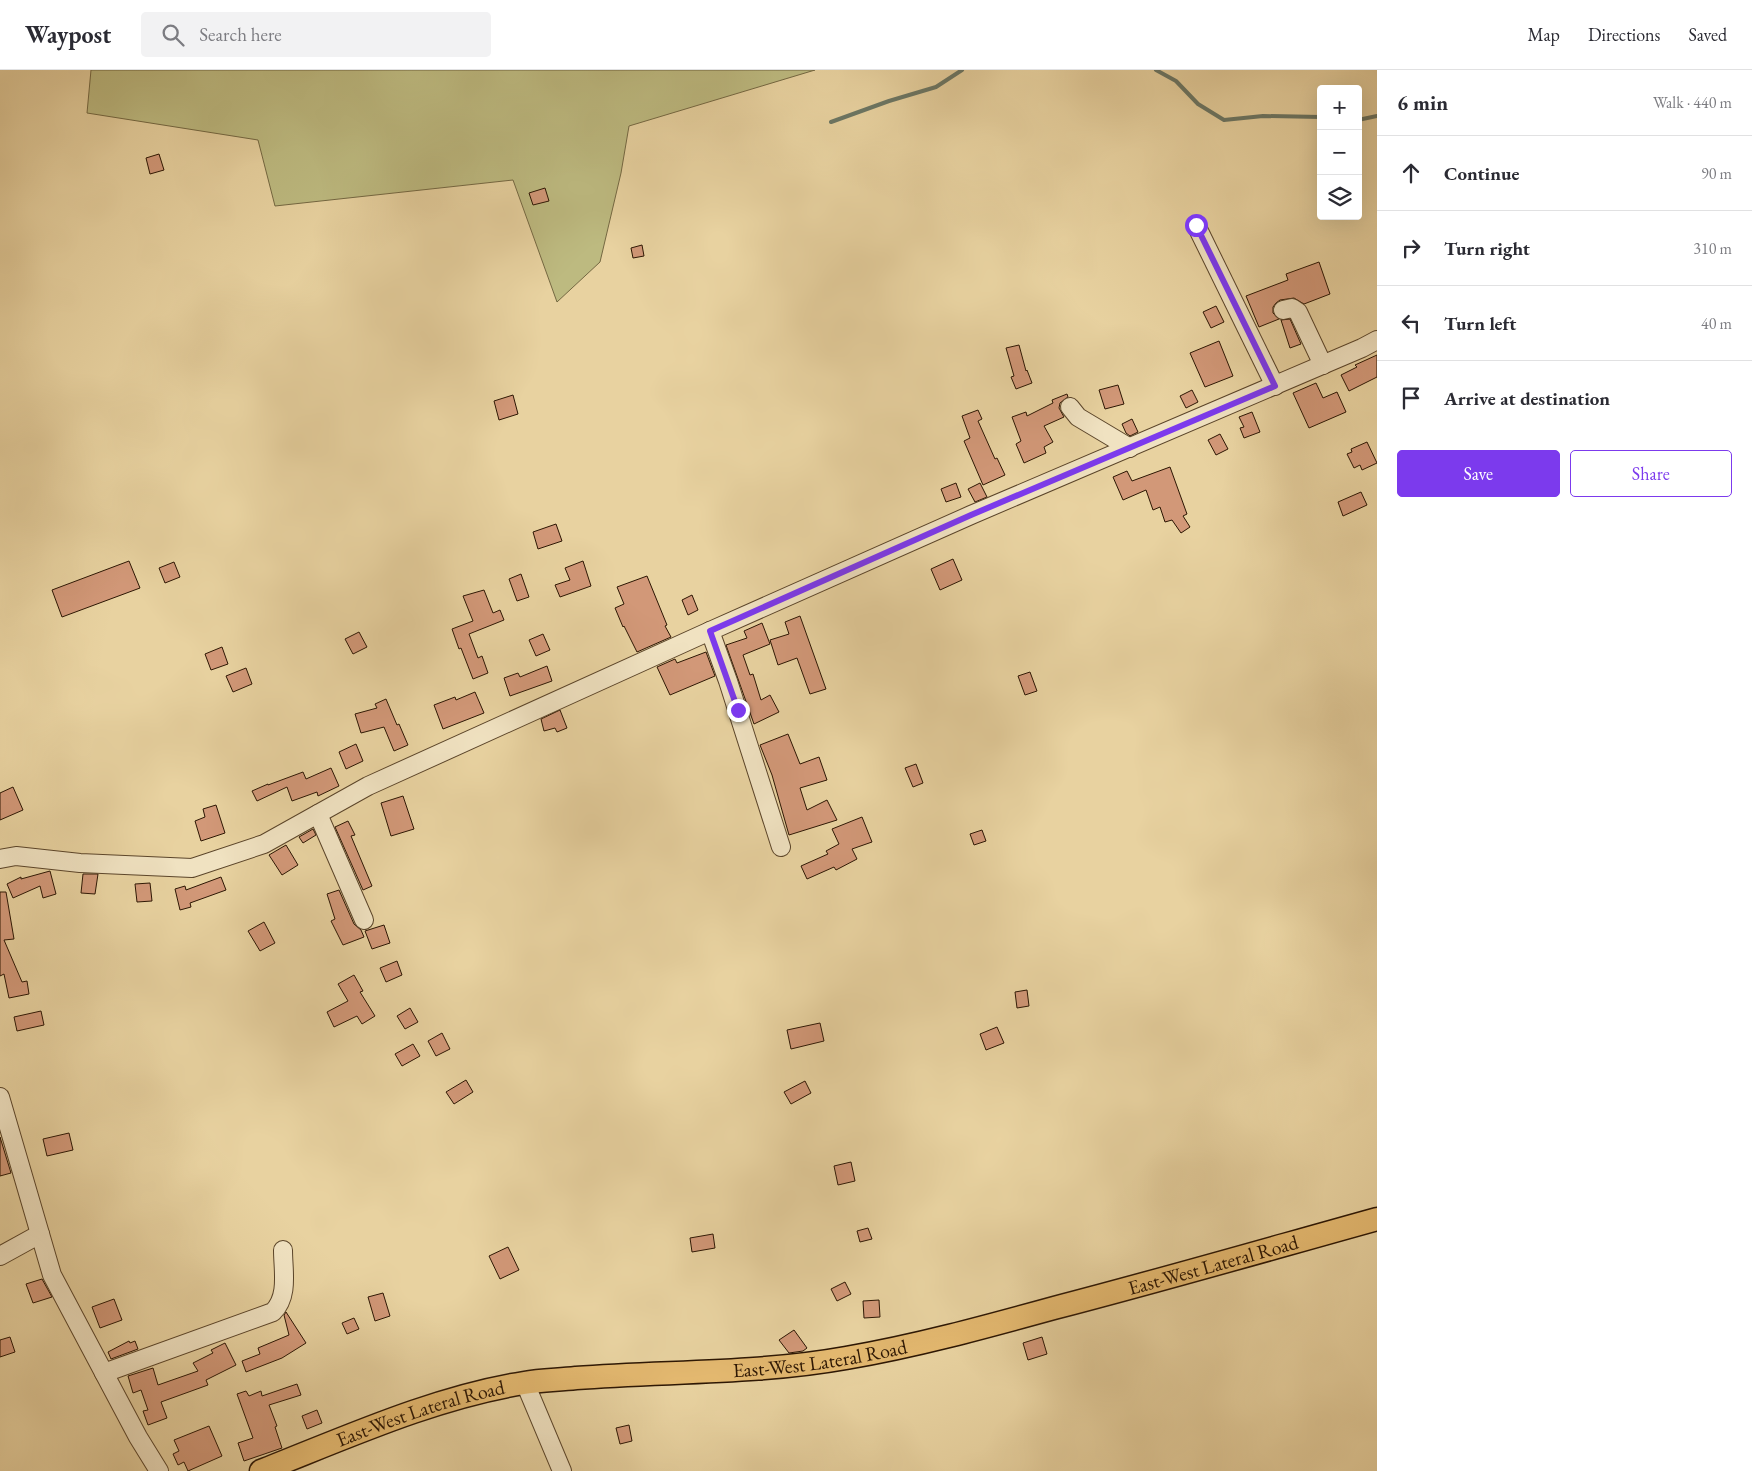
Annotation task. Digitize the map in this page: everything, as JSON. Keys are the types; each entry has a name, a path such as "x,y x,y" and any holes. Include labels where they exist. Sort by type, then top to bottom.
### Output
{"main road":[{"name":"East-West Lateral Road","path":"261,1471 362,1431 457,1398 525,1383 672,1372 734,1371 790,1366 854,1356 955,1335 1180,1275 1377,1219"}],"street":[{"path":"1196,225 1275,386"},
{"path":"1282,310 1292,308 1298,312 1323,365"},
{"path":"0,859 16,856 80,863 192,868 264,844 368,786 710,631 1377,340"},
{"path":"1070,406 1078,417 1130,448"},
{"path":"710,631 728,681 780,846"},
{"path":"318,814 364,920"},
{"path":"0,1096 52,1276 138,1437 160,1471"},
{"path":"0,1256 40,1234"},
{"path":"104,1373 273,1312 283,1298 283,1250"},
{"path":"525,1383 562,1471"}],"shaded area":[{"path":"91,70 815,70 629,126 621,173 600,262 557,302 513,180 275,206 258,140 87,113"}],"building":[{"path":"159,154 164,170 150,174 146,158"},
{"path":"545,188 549,201 533,205 529,193"},
{"path":"642,245 644,256 633,258 631,248"},
{"path":"1319,262 1330,294 1304,304 1294,298 1280,300 1273,307 1273,313 1279,319 1259,327 1246,296 1288,280 1286,274"},
{"path":"1216,306 1224,322 1211,328 1203,312"},
{"path":"1290,319 1301,344 1290,348 1281,320"},
{"path":"1219,341 1233,376 1205,387 1190,353"},
{"path":"1019,345 1026,371 1032,383 1016,389 1011,377 1014,376 1006,348"},
{"path":"1377,355 1377,377 1349,391 1341,375 1357,367 1355,365"},
{"path":"1316,383 1323,398 1337,392 1346,412 1309,428 1293,393"},
{"path":"1118,385 1124,404 1105,409 1099,390"},
{"path":"1192,390 1198,402 1186,408 1180,396"},
{"path":"1067,394 1068,397 1060,403 1059,408 1064,417 1044,426 1053,442 1044,447 1046,453 1024,463 1016,444 1021,441 1012,417 1026,412 1027,416 1053,403 1052,400"},
{"path":"513,395 518,414 499,420 494,401"},
{"path":"978,410 982,419 978,421 995,459 997,458 1005,475 983,485 964,441 970,438 962,416"},
{"path":"1252,412 1260,432 1244,438 1240,428 1244,427 1239,417"},
{"path":"1132,419 1138,432 1130,436 1126,433 1122,424"},
{"path":"1220,434 1228,449 1216,455 1208,440"},
{"path":"1367,442 1377,463 1362,470 1360,465 1354,468 1347,454 1352,452 1351,449"},
{"path":"1170,467 1187,514 1183,516 1190,527 1181,533 1172,520 1165,522 1160,507 1153,510 1146,490 1123,500 1113,477 1127,471 1132,481"},
{"path":"956,483 961,497 946,502 941,489"},
{"path":"980,483 987,497 975,502 968,489"},
{"path":"1361,492 1367,505 1343,516 1338,502"},
{"path":"556,524 562,541 538,549 533,532"},
{"path":"953,559 962,580 940,590 931,569"},
{"path":"129,561 140,588 62,617 52,590"},
{"path":"583,561 591,586 560,597 555,585 570,580 565,568"},
{"path":"174,562 180,577 165,583 159,568"},
{"path":"521,574 529,597 517,601 509,579"},
{"path":"647,576 667,625 665,626 671,637 637,652 615,608 624,604 617,587"},
{"path":"484,590 493,613 500,610 504,620 469,634 478,658 482,656 488,673 473,679 452,629 473,621 463,596"},
{"path":"692,595 698,610 688,615 682,600"},
{"path":"800,616 826,689 810,694 797,658 778,665 770,640 789,634 785,622"},
{"path":"762,623 770,644 743,655 750,675 753,674 761,700 770,695 779,712 754,724 726,645 747,638 744,631"},
{"path":"359,632 367,647 353,654 345,639"},
{"path":"543,634 550,650 536,656 529,640"},
{"path":"222,647 228,664 211,670 205,654"},
{"path":"706,652 715,676 670,695 657,667 675,659 677,663"},
{"path":"547,666 552,681 510,696 504,678 518,673 520,677"},
{"path":"246,668 252,684 233,692 226,676"},
{"path":"1030,672 1037,691 1025,695 1018,676"},
{"path":"475,692 484,713 443,729 434,705 455,697 456,700"},
{"path":"386,699 408,745 394,751 384,727 361,733 355,714 377,708 375,704"},
{"path":"560,710 567,728 557,732 555,728 544,731 541,719"},
{"path":"788,734 800,764 819,757 827,780 800,788 807,810 827,800 837,820 789,835 772,775 760,745"},
{"path":"356,744 363,761 346,769 339,752"},
{"path":"916,764 923,783 913,787 905,768"},
{"path":"331,768 339,786 318,796 317,792 292,801 287,787 257,801 252,791 303,772 306,779"},
{"path":"13,787 23,810 0,820 0,793"},
{"path":"403,796 414,829 391,836 381,803"},
{"path":"216,805 225,833 201,841 195,821 205,817 203,809"},
{"path":"862,817 872,842 852,849 857,859 836,870 834,867 807,879 801,866 828,854 826,851 839,844 832,829"},
{"path":"348,821 355,835 351,836 372,886 363,890 335,827"},
{"path":"313,829 316,835 303,843 299,837"},
{"path":"982,830 986,841 974,845 970,834"},
{"path":"286,845 298,865 282,875 269,855"},
{"path":"50,871 56,894 43,898 40,886 13,898 7,884 21,877 21,879"},
{"path":"83,874 98,874 95,894 81,893"},
{"path":"221,877 226,890 190,903 191,907 180,910 175,889 185,886 186,890"},
{"path":"150,883 152,901 137,902 135,884"},
{"path":"339,890 354,924 361,930 364,937 343,945 331,921 335,919 327,894"},
{"path":"0,892 6,892 14,939 4,940 22,982 27,981 29,994 9,998 4,974 0,976"},
{"path":"264,922 275,943 260,951 248,931"},
{"path":"384,925 390,943 372,949 365,931"},
{"path":"397,961 402,975 386,982 380,968"},
{"path":"354,975 363,991 360,992 375,1016 362,1024 357,1016 334,1027 327,1012 348,1001 338,984"},
{"path":"1027,990 1029,1006 1017,1008 1015,992"},
{"path":"410,1008 418,1022 405,1029 397,1016"},
{"path":"41,1011 44,1025 17,1031 14,1017"},
{"path":"820,1023 824,1041 791,1049 787,1030"},
{"path":"997,1027 1004,1043 986,1050 980,1034"},
{"path":"442,1033 450,1049 436,1056 428,1041"},
{"path":"413,1044 420,1056 402,1066 395,1054"},
{"path":"466,1080 473,1092 454,1104 446,1092"},
{"path":"805,1081 811,1093 791,1104 784,1092"},
{"path":"69,1133 73,1150 47,1156 43,1139"},
{"path":"0,1137 11,1173 0,1176"},
{"path":"851,1162 855,1181 838,1185 834,1166"},
{"path":"868,1228 872,1239 860,1242 857,1231"},
{"path":"713,1234 715,1248 692,1252 690,1238"},
{"path":"508,1247 519,1270 500,1279 489,1256"},
{"path":"42,1279 52,1297 33,1303 26,1284"},
{"path":"845,1282 851,1294 837,1301 831,1289"},
{"path":"383,1293 390,1316 375,1321 368,1297"},
{"path":"114,1299 122,1320 100,1328 92,1307"},
{"path":"879,1300 880,1317 864,1318 863,1301"},
{"path":"286,1312 306,1343 282,1358 246,1372 242,1361 260,1354 258,1348 289,1335 284,1315"},
{"path":"354,1318 359,1329 347,1334 342,1323"},
{"path":"794,1330 807,1348 803,1351 789,1353 779,1340"},
{"path":"10,1337 15,1352 0,1357 0,1340"},
{"path":"1042,1337 1047,1354 1028,1360 1023,1343"},
{"path":"129,1341 130,1343 135,1341 138,1349 111,1359 108,1352"},
{"path":"225,1343 236,1365 206,1380 208,1385 161,1402 167,1418 148,1425 143,1411 148,1410 141,1390 133,1393 128,1376 153,1368 158,1385 198,1371 193,1363 213,1353 211,1350"},
{"path":"297,1384 301,1395 269,1405 277,1426 275,1427 282,1448 244,1461 238,1443 253,1438 237,1394 246,1391 249,1396 261,1391 262,1396"},
{"path":"317,1410 322,1423 307,1429 302,1416"},
{"path":"629,1425 632,1441 620,1444 616,1428"},
{"path":"209,1426 222,1456 188,1471 184,1462 178,1465 173,1454 179,1451 174,1440"}],"waterway":[{"path":"831,122 889,101 936,87 962,70"},
{"path":"1156,70 1176,81 1198,104 1224,120 1263,116 1317,117"},
{"path":"1362,119 1377,116"}],"route":[{"path":"738,710 710,631 971,515 1275,386 1196,225"}]}
